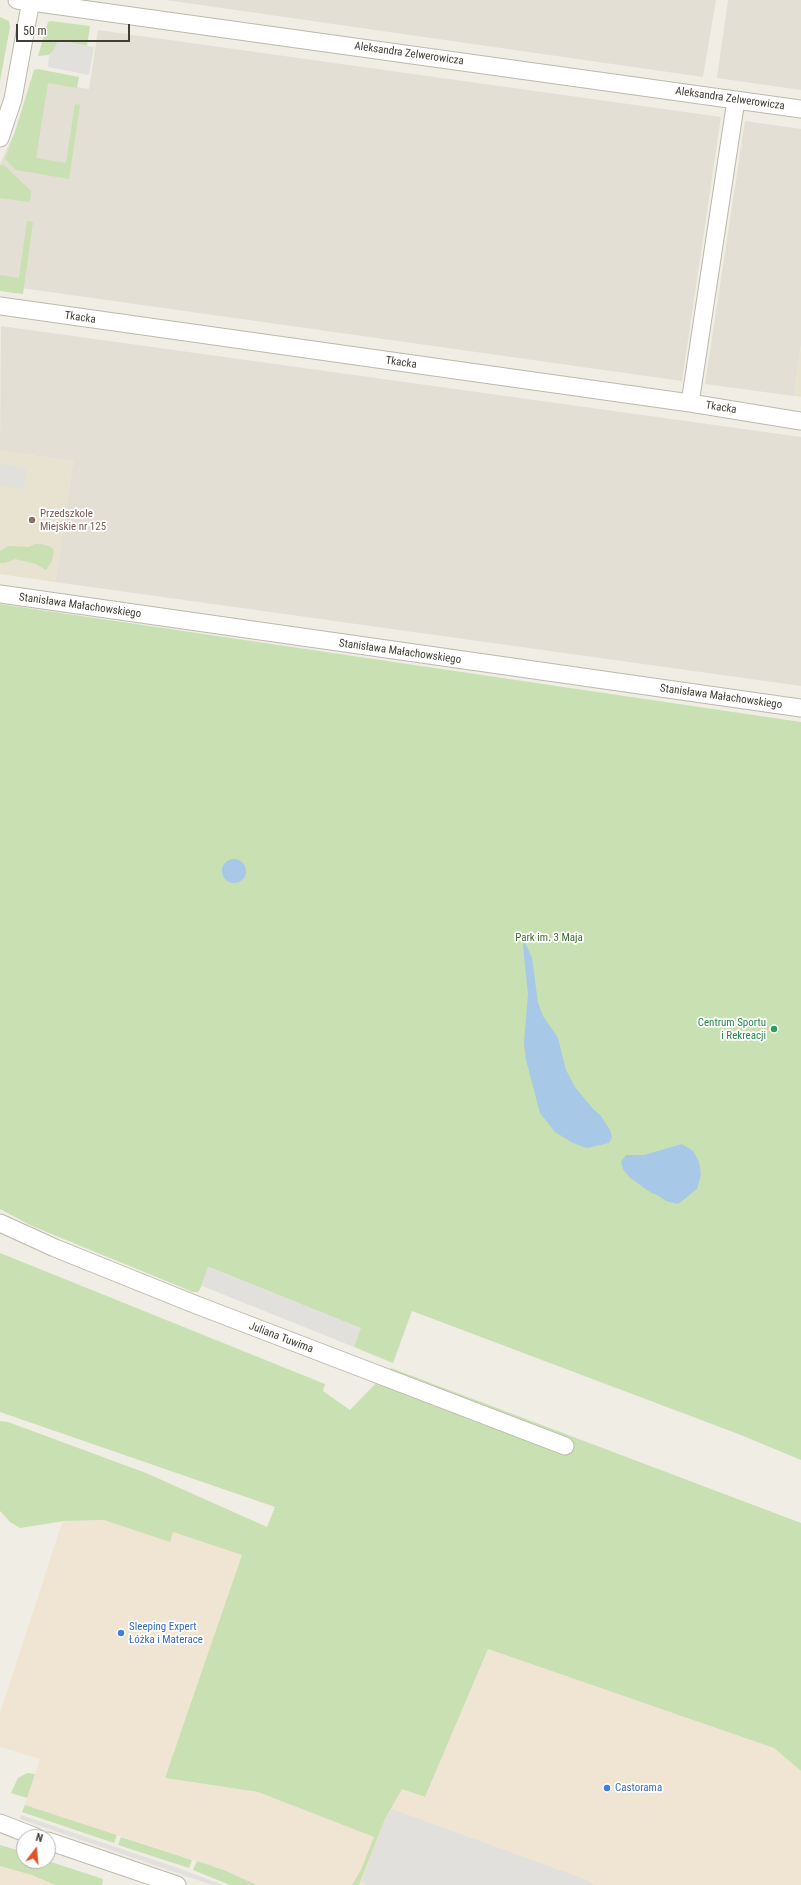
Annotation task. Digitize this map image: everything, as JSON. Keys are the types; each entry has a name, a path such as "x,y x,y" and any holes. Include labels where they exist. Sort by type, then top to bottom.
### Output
{"street":[{"name":"Aleksandra Zelwerowicza","path":"26,1 801,109"},
{"path":"0,138 13,99 26,1"},
{"path":"690,403 736,100"},
{"name":"Tkacka","path":"0,306 690,403 801,421"},
{"name":"Stanisława Małachowskiego","path":"0,594 801,708"},
{"name":"Juliana Tuwima","path":"0,1223 54,1248 194,1304 565,1446"},
{"path":"0,1823 16,1829"},
{"path":"56,1844 177,1885"}],"shaded area":[{"path":"166,0 716,0 703,77"},
{"path":"728,0 801,0 801,90 717,78"},
{"path":"98,30 721,117 682,381 0,285 0,164 16,129 31,80 89,89"},
{"path":"58,40 94,47 89,75 48,67 49,55 54,50"},
{"path":"745,121 801,129 801,345 794,396 705,384"},
{"path":"1,326 801,437 801,686 55,582 73,461 0,451"},
{"path":"801,345 801,397 794,396"},
{"name":"Przedszkole Miejskie nr 125","path":"0,451 73,461 55,582 0,574"},
{"path":"0,464 27,468 24,489 0,485"},
{"path":"208,1267 361,1328 354,1347 202,1286"},
{"path":"116,1520 247,1543 165,1778 258,1792 374,1837 402,1789 425,1797 488,1649 774,1748 801,1771 801,1885 257,1885 224,1870 25,1805 40,1759 0,1747 0,1713 60,1529 64,1521"},
{"path":"392,1809 587,1880 594,1885 368,1885 361,1883 385,1819"},
{"path":"21,1815 178,1868 223,1885 212,1885 56,1831 56,1829 49,1829 20,1819"},
{"path":"0,1857 16,1863 16,1869 33,1869 77,1885 0,1885"}],"green space":[{"path":"0,17 9,21 10,27 0,81"},
{"path":"51,21 90,26 87,46 59,41 49,55 38,56 48,22"},
{"path":"38,69 79,77 77,88 48,83 36,158 66,163 75,104 80,105 69,179 16,170 5,159 34,70"},
{"path":"0,165 4,165 31,191 30,202 0,198"},
{"path":"27,221 33,222 23,294 0,291 0,275 19,278"},
{"path":"35,544 49,546 54,550 52,561 46,570 36,564 15,559 5,563 0,563 0,551 8,546 29,547"},
{"name":"Park im. 3 Maja","path":"0,604 801,722 801,1460 741,1435 412,1311 393,1363 354,1347 360,1328 209,1267 200,1289 198,1292 193,1292 32,1226 0,1209"},
{"path":"0,1253 325,1384 323,1391 350,1410 391,1368 801,1523 801,1771 774,1748 488,1649 425,1797 402,1789 385,1819 359,1885 352,1885 361,1870 374,1837 258,1792 165,1778 242,1555 173,1532 170,1542 104,1520 64,1521 20,1528 10,1522 0,1511 0,1421 8,1422 146,1473 267,1527 275,1507 0,1412"},
{"path":"27,1773 35,1774 27,1798 11,1793 18,1778"},
{"path":"25,1805 117,1835 114,1843 22,1812"},
{"path":"121,1837 192,1860 189,1868 118,1845"},
{"path":"0,1845 16,1850 16,1869 56,1869 56,1864 103,1879 102,1885 55,1885 32,1875 0,1866"},
{"path":"197,1861 224,1870 257,1885 230,1885 193,1870"}],"water":[{"path":"234,859 239,860 245,866 245,876 239,882 234,883 229,882 223,876 222,871 223,866 229,860"},
{"path":"522,936 532,958 538,1003 543,1016 558,1038 566,1070 575,1087 592,1108 601,1116 610,1130 612,1137 609,1143 587,1148 573,1143 555,1132 540,1113 526,1060 524,1043 528,994"},
{"path":"682,1144 693,1151 699,1162 701,1174 697,1189 678,1204 666,1201 650,1192 629,1177 623,1169 621,1162 626,1155 644,1155"}],"place":[{"name":"Przedszkole Miejskie nr 125","path":"32,520"},
{"name":"Centrum Sportu i Rekreacji","path":"774,1029"},
{"name":"Sleeping Expert Łóżka i Materace","path":"121,1633"},
{"name":"Castorama","path":"607,1788"}]}
